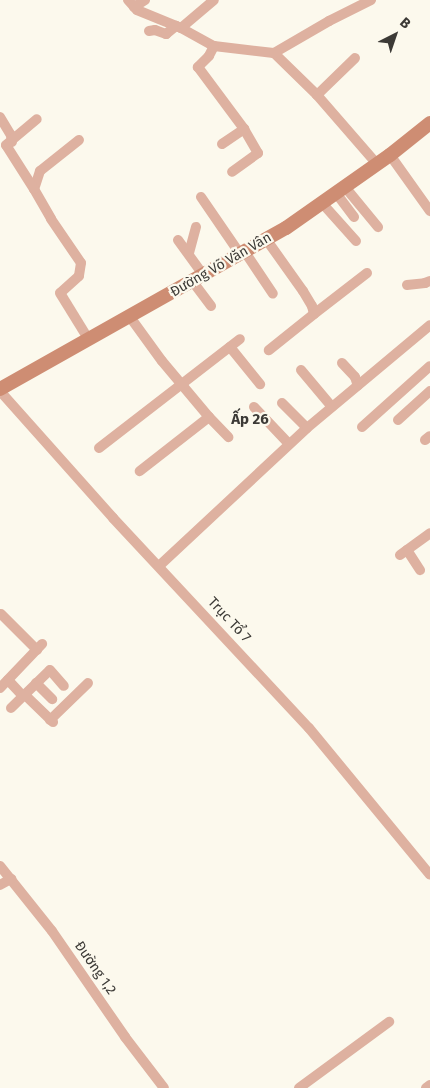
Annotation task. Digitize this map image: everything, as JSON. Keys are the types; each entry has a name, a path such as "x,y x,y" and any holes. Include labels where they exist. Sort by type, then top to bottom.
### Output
{"street":[{"path":"131,4 145,0"},
{"path":"149,31 155,30 166,34 214,0"},
{"path":"274,53 329,20 371,0"},
{"path":"131,4 214,46 274,53 317,94 377,164"},
{"path":"214,46 209,56 198,67 244,128 258,153 232,172"},
{"path":"317,94 355,58"},
{"path":"0,117 4,132 12,142"},
{"path":"37,119 6,146 51,219 81,263 79,276 60,293 89,340"},
{"name":"Đường Võ Văn Vân","path":"0,390 199,279 266,239 341,190 390,155 430,123"},
{"path":"222,144 244,128"},
{"path":"34,189 40,171 79,140"},
{"path":"390,155 430,211"},
{"path":"341,190 354,217"},
{"path":"341,190 378,227"},
{"path":"201,196 273,294"},
{"path":"322,203 356,241"},
{"path":"189,253 196,228"},
{"path":"266,239 303,291 312,306 314,314"},
{"path":"178,240 189,253 211,306"},
{"path":"269,350 367,273"},
{"path":"407,284 430,281"},
{"path":"130,317 182,384 228,437"},
{"path":"159,566 289,444 430,325"},
{"path":"99,448 240,339"},
{"path":"230,347 260,384"},
{"path":"342,363 355,377 358,386"},
{"path":"362,427 430,366"},
{"path":"301,370 332,407"},
{"name":"Trục Tổ 7","path":"0,390 309,728 430,875"},
{"path":"398,420 430,391"},
{"path":"282,403 307,428"},
{"path":"254,407 289,444"},
{"path":"140,471 209,417"},
{"path":"420,570 404,552 430,533"},
{"path":"0,688 40,647 3,612"},
{"path":"11,708 50,670 64,686"},
{"path":"8,680 51,721 88,682"},
{"path":"36,684 52,699"},
{"name":"Đường 1,2","path":"0,866 57,938 125,1037 164,1088"},
{"path":"0,885 11,879"},
{"path":"299,1088 389,1022"},
{"path":"426,1088 430,1085"}],"district":[{"name":"Ấp 26","path":"250,420"}]}
